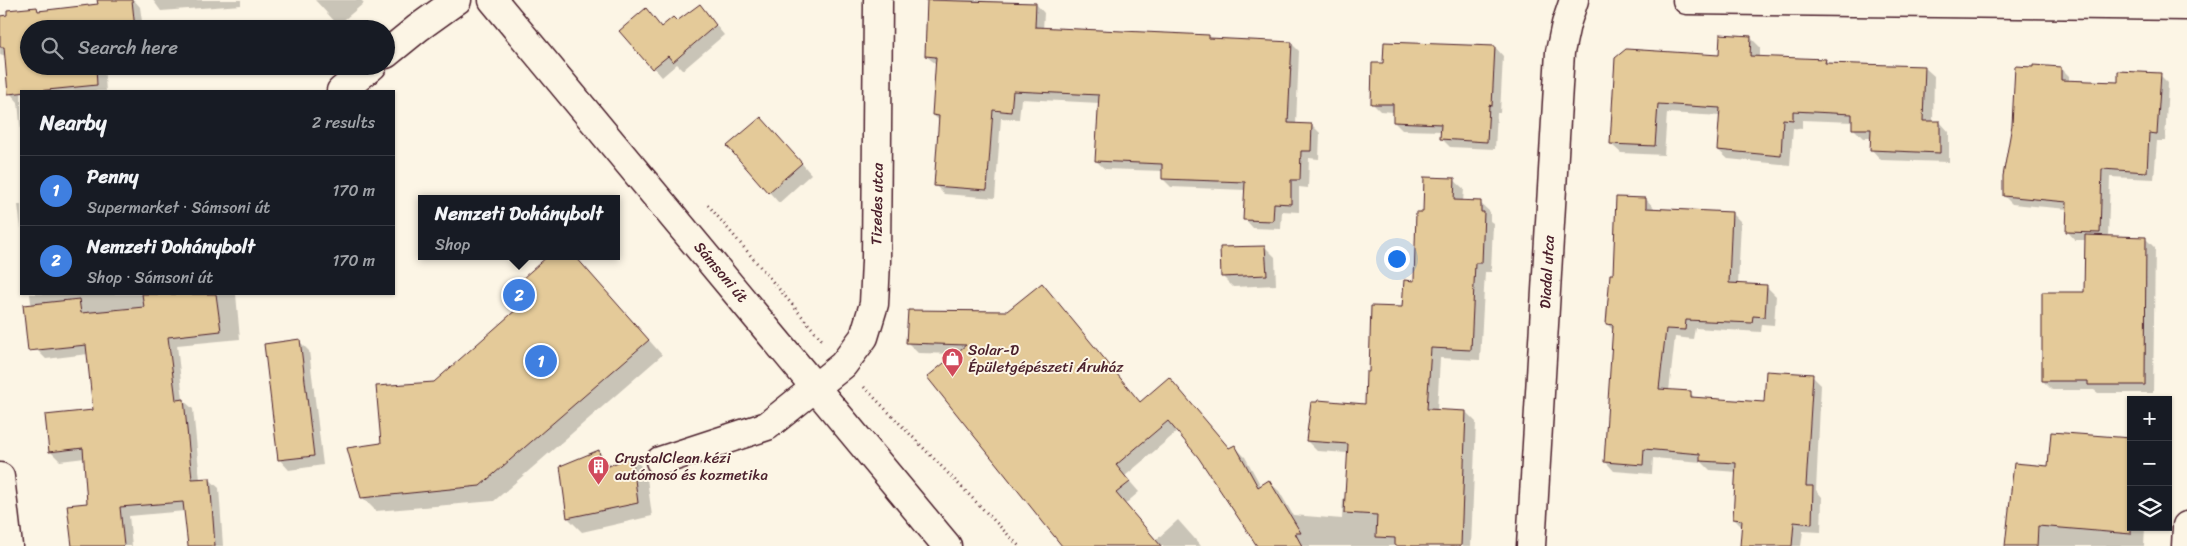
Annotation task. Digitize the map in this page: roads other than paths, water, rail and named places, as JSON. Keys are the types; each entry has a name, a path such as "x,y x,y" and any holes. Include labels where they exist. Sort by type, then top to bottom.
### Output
{"street":[{"path":"395,47 457,0"},
{"name":"Sámsoni út","path":"493,0 947,546"},
{"name":"Tizedes utca","path":"660,461 767,426 843,364 864,337 874,304 878,0"},
{"name":"Diadal utca","path":"1531,546 1560,52 1564,31 1574,0"},
{"path":"1688,0 2027,2 2187,6"},
{"path":"342,90 361,75"},
{"path":"0,477 8,546"},
{"path":"2186,546 2187,526"}],"place":[{"name":"Nemzeti Dohánybolt","path":"519,295"},
{"name":"Penny","path":"541,361"},
{"name":"Solar-D Épületgépészeti Áruház","path":"952,378"},
{"name":"CrystalClean kézi autómosó és kozmetika","path":"599,486"}]}
